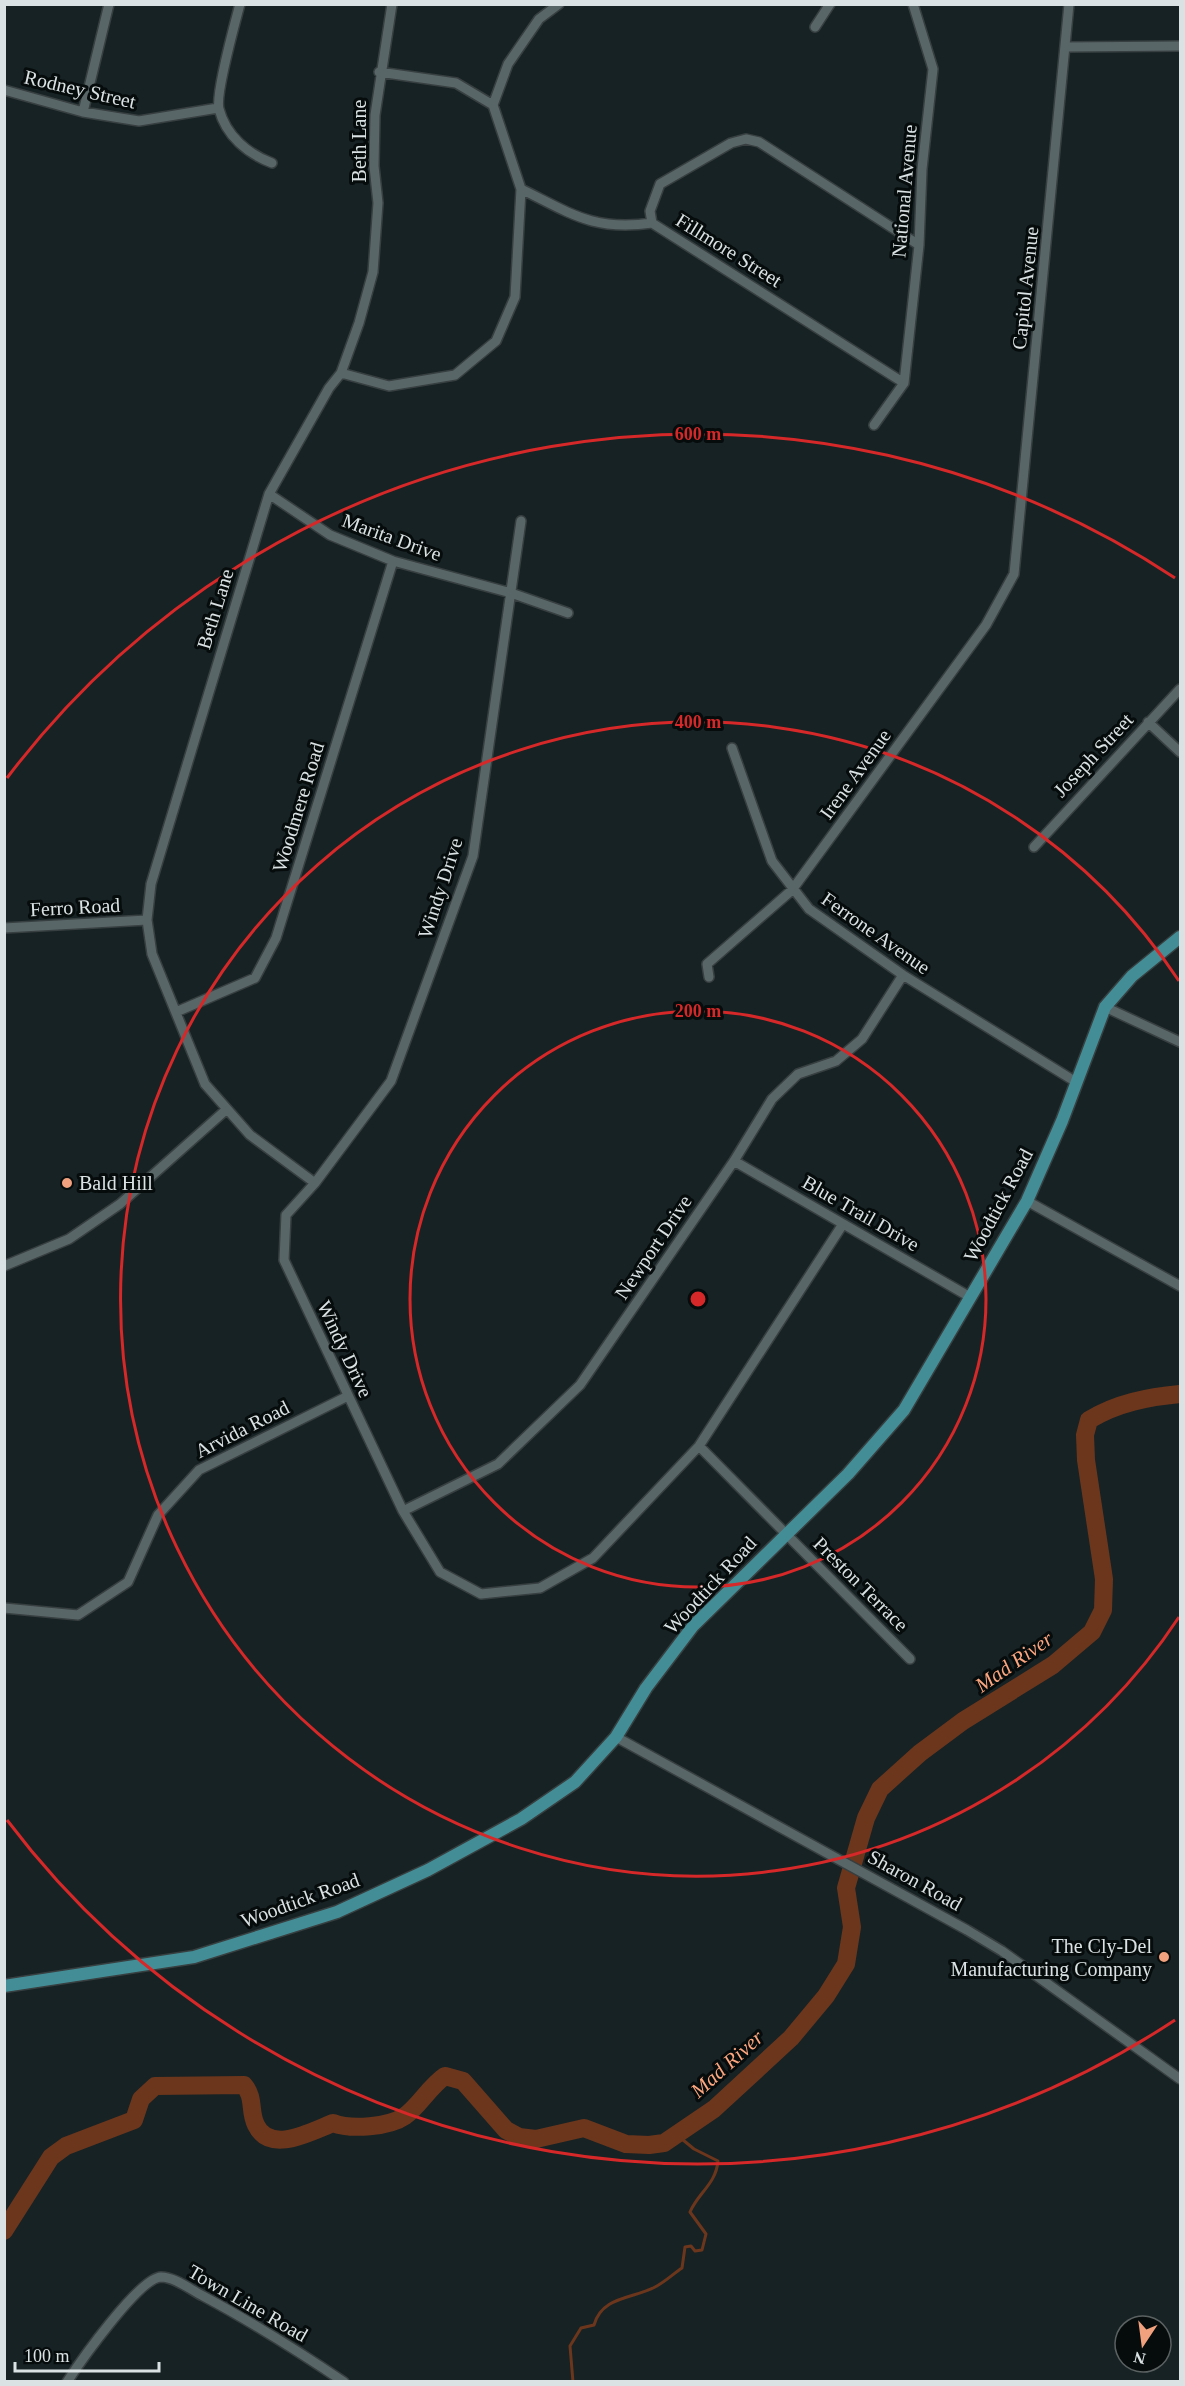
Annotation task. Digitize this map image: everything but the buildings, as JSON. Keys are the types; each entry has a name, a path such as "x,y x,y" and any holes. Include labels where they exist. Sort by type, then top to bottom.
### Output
{"main road":[{"name":"Woodtick Road","path":"4,1986 194,1958 337,1912 428,1870 521,1819 575,1782 616,1737 646,1688 693,1626 848,1474 903,1410 1027,1201 1062,1121 1105,1006 1132,976 1180,937"}],"street":[{"path":"83,112 110,4"},
{"path":"240,4 227,53 218,108 236,141 254,156 272,163"},
{"name":"Beth Lane","path":"315,1183 250,1135 205,1084 152,954 147,920 151,884 269,494 329,388 341,373 360,323 373,272 378,202 374,166 375,115 379,72 392,4"},
{"path":"341,373 389,386 455,375 496,341 515,297 522,189 493,105 508,64 539,19 559,4"},
{"path":"815,27 830,4"},
{"name":"National Avenue","path":"904,383 919,245 922,168 933,69 913,4"},
{"name":"Capitol Avenue","path":"1014,574 1070,4"},
{"path":"1067,47 1180,46"},
{"path":"379,72 456,83 493,105"},
{"name":"Rodney Street","path":"4,90 83,112 139,122 218,108"},
{"path":"652,223 650,211 660,184 709,154 731,143 746,140 759,142 919,245"},
{"name":"Fillmore Street","path":"522,189 591,222 621,227 652,223 904,383"},
{"path":"874,425 904,383"},
{"name":"Marita Drive","path":"269,494 330,535 393,561 511,592"},
{"name":"Windy Drive","path":"521,521 473,856 391,1081 315,1183 286,1215 284,1260 403,1511 440,1572 481,1594 540,1588 593,1558 699,1446 843,1224"},
{"name":"Woodmere Road","path":"176,1012 255,978 276,938 393,561"},
{"name":"Irene Avenue","path":"709,977 707,964 792,890 986,625 1014,574"},
{"path":"511,592 568,613"},
{"name":"Joseph Street","path":"1034,847 1180,689"},
{"path":"1148,722 1180,753"},
{"name":"Ferrone Avenue","path":"732,748 772,861 792,890 809,909 903,975 1076,1082"},
{"name":"Ferro Road","path":"4,928 147,920"},
{"name":"Newport Drive","path":"403,1511 498,1464 580,1384 734,1161 772,1099 798,1074 836,1061 862,1039 903,975"},
{"path":"1105,1006 1180,1042"},
{"path":"4,1266 69,1239 120,1204 227,1109"},
{"name":"Blue Trail Drive","path":"734,1161 970,1297"},
{"path":"1027,1201 1180,1286"},
{"name":"Arvida Road","path":"4,1608 78,1615 128,1582 158,1515 199,1470 348,1396"},
{"name":"Preston Terrace","path":"699,1446 910,1659"},
{"name":"Sharon Road","path":"616,1737 842,1859 1002,1951 1180,2079"},
{"name":"Town Line Road","path":"67,2382 99,2336 147,2283 161,2277 176,2282 255,2324 344,2382"}],"waterway":[{"name":"Mad River","path":"4,2231 51,2157 66,2146 134,2120 141,2099 155,2086 244,2085 250,2095 256,2125 262,2134 281,2140 303,2135 333,2123 370,2126 398,2120 410,2112 445,2076 463,2081 506,2130 519,2137 536,2139 584,2128 626,2144 664,2143 714,2109 791,2038 826,1996 846,1964 852,1927 846,1888 866,1818 880,1789 920,1753 963,1721 1053,1665 1092,1632 1103,1610 1104,1579 1086,1460 1085,1435 1089,1420 1111,1409 1133,1402 1180,1394"},
{"path":"573,2382 570,2346 581,2328 594,2325 598,2316 611,2303 655,2287 682,2268 685,2247 691,2246 695,2251 702,2250 706,2234 690,2212 714,2176 718,2161 694,2149 677,2135"}],"place":[{"name":"Bald Hill","path":"67,1183"},
{"name":"The Cly-Del Manufacturing Company","path":"1164,1957"}]}
